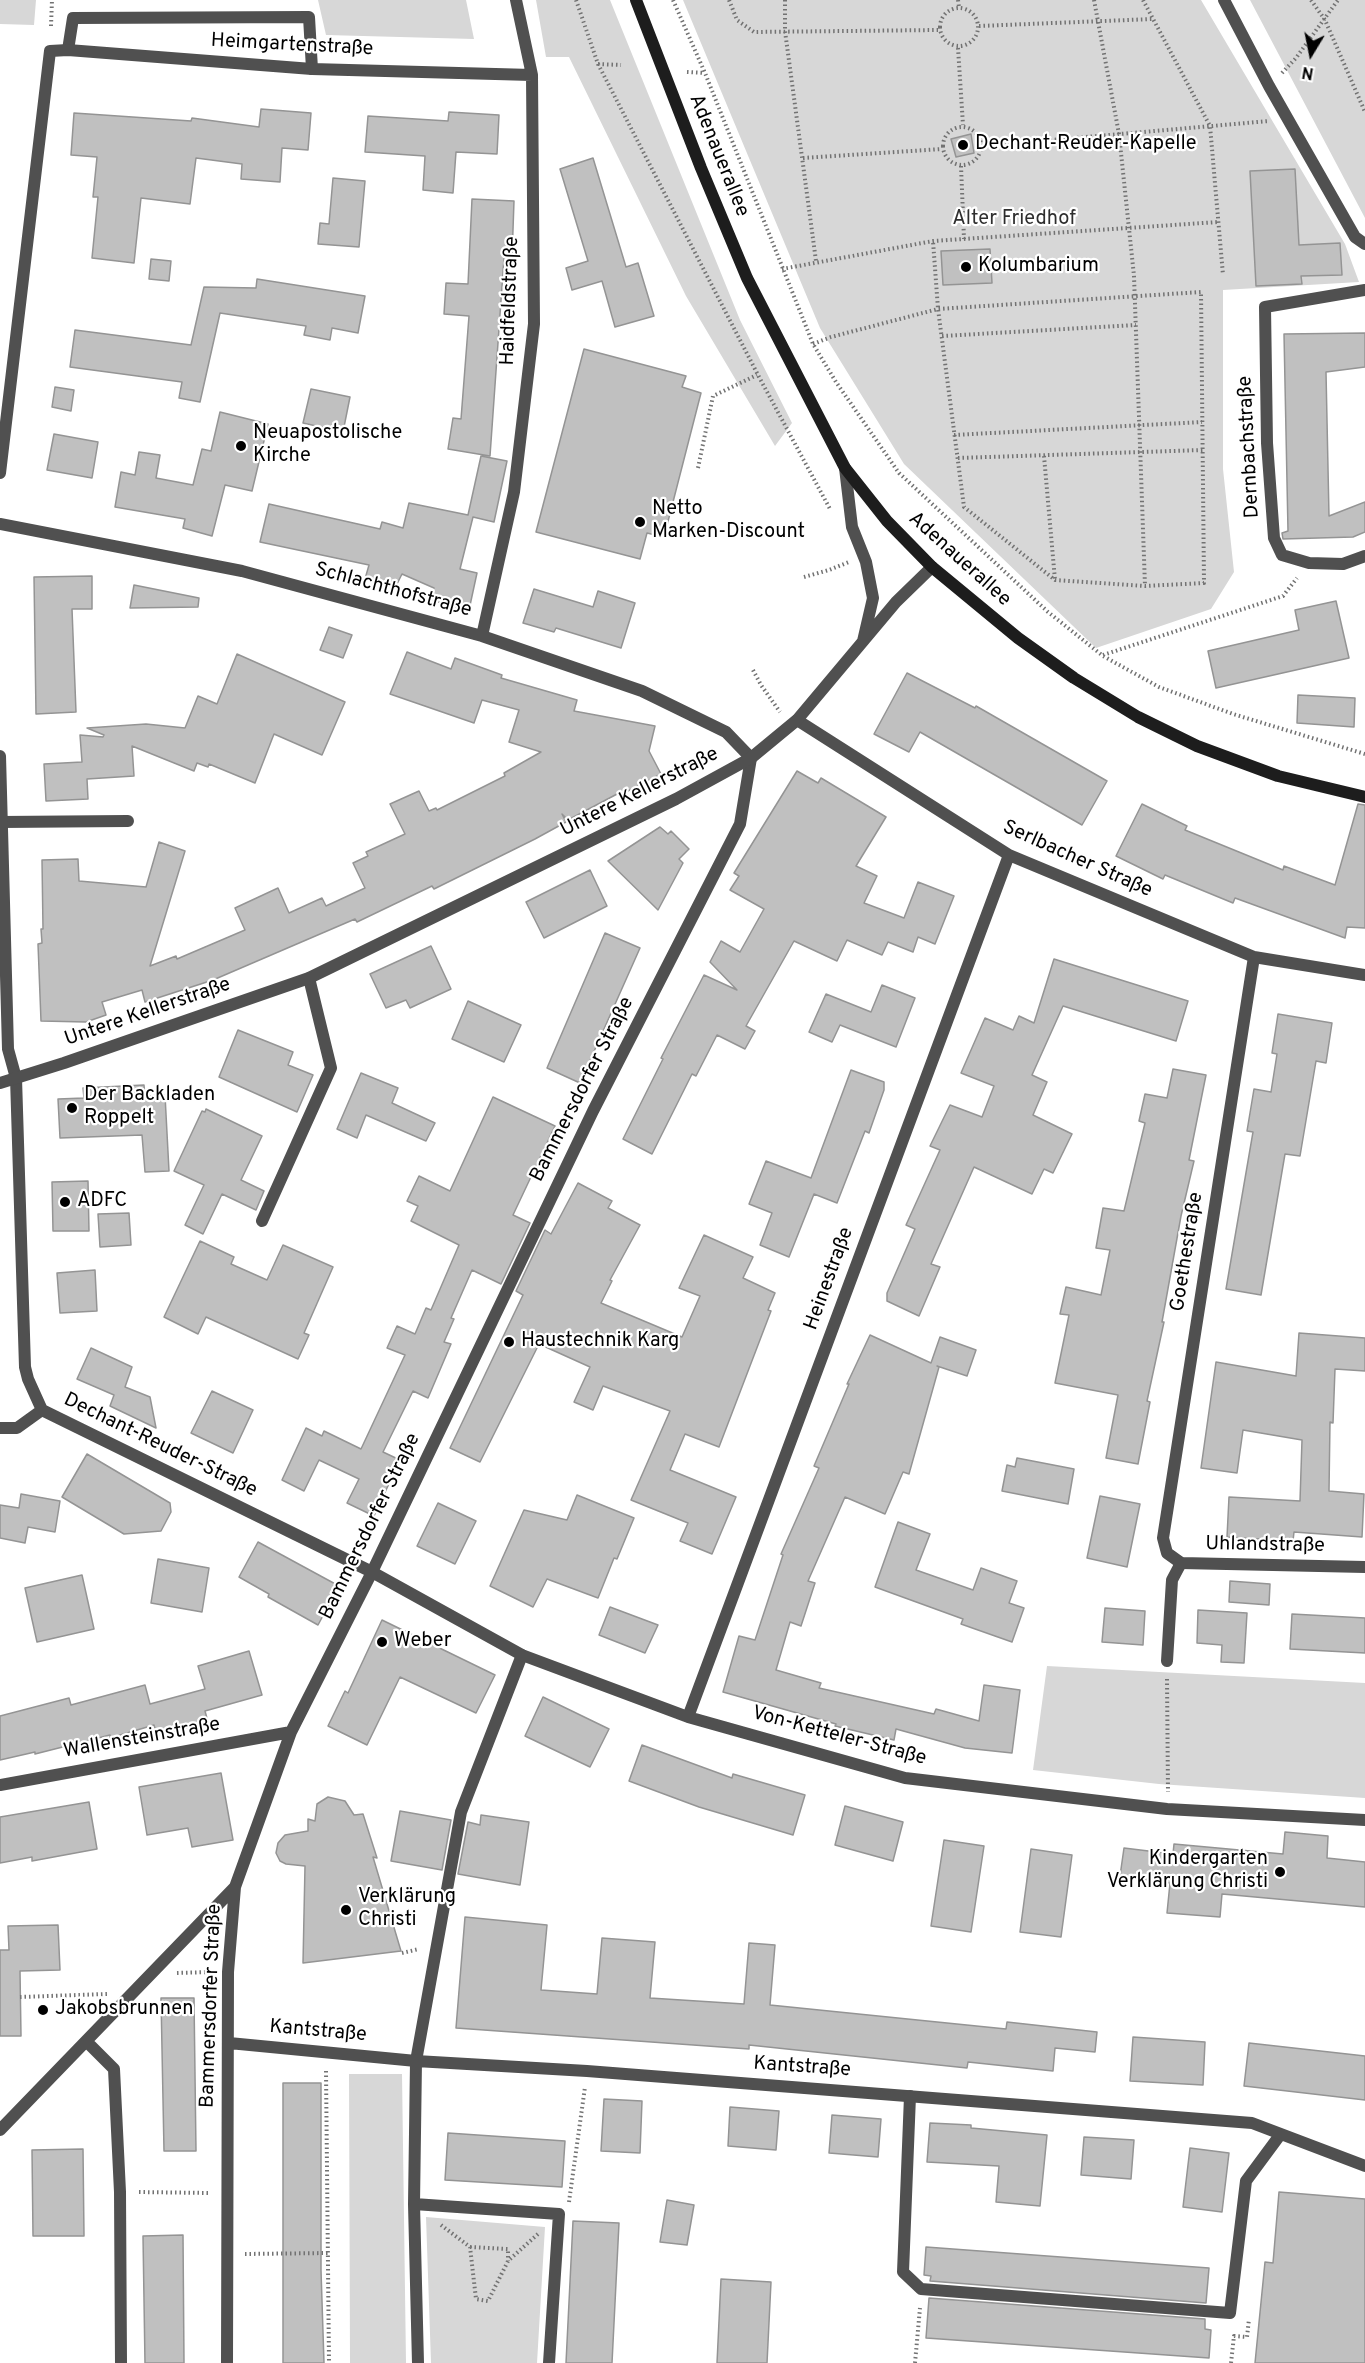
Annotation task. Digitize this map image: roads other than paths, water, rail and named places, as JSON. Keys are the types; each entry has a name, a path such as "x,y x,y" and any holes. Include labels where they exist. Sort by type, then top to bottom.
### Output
{"main road":[{"name":"Adenauerallee","path":"636,0 701,168 747,278 845,468 887,521 932,567 1018,638 1074,678 1138,717 1197,746 1278,776 1365,797"}],"street":[{"name":"Haidfeldstraße","path":"482,636 514,492 534,324 532,75 516,0"},
{"path":"1224,0 1355,237 1365,244"},
{"path":"68,50 73,18 309,17 312,69"},
{"name":"Heimgartenstraße","path":"4,396 50,51 68,50 312,69 532,75"},
{"name":"Dernbachstraße","path":"1365,290 1265,307 1267,443 1274,538 1282,555 1309,562 1343,564 1365,556"},
{"path":"0,473 4,396"},
{"path":"845,468 852,527 866,562 873,598 862,645"},
{"name":"Schlachthofstraße","path":"0,524 242,571 482,636 642,692 726,732 751,758"},
{"name":"Untere Kellerstraße","path":"0,1083 309,978 676,799 751,758 797,720 896,602 932,567"},
{"name":"Serlbacher Straße","path":"797,720 1009,855 1254,957 1365,975"},
{"name":"Dechant-Reuder-Straße","path":"0,756 8,1049 16,1078 25,1367 42,1410 372,1572"},
{"name":"Bammersdorfer Straße","path":"227,2363 228,1972 235,1887 291,1732 372,1572 593,1111 740,824 751,758"},
{"path":"2,822 128,821"},
{"name":"Heinestraße","path":"688,1717 1009,855"},
{"name":"Goethestraße","path":"1167,1553 1163,1538 1254,957"},
{"path":"262,1221 331,1068 309,978"},
{"path":"0,1428 17,1428 42,1410"},
{"name":"Uhlandstraße","path":"1167,1553 1181,1563 1365,1567"},
{"path":"1167,1661 1172,1580 1181,1563"},
{"name":"Von-Ketteler-Straße","path":"372,1572 522,1655 688,1717 905,1778 1167,1809 1365,1820"},
{"path":"418,2363 414,2204 416,2061 461,1812 522,1655"},
{"name":"Wallensteinstraße","path":"0,1785 291,1732"},
{"path":"0,2130 235,1887"},
{"path":"86,2041 114,2069 120,2192 121,2363"},
{"name":"Kantstraße","path":"229,2043 416,2061 1252,2123 1365,2166"},
{"path":"910,2096 903,2272 921,2289 1230,2313 1246,2181 1280,2135"},
{"path":"414,2204 560,2214 549,2363"}],"place":[{"name":"Dechant-Reuder-Kapelle","path":"963,145"},
{"name":"Kolumbarium","path":"966,267"},
{"name":"Neuapostolische Kirche","path":"241,446"},
{"name":"Netto Marken-Discount","path":"640,522"},
{"name":"Der Backladen Roppelt","path":"72,1108"},
{"name":"ADFC","path":"65,1202"},
{"name":"Haustechnik Karg","path":"509,1342"},
{"name":"Weber","path":"382,1642"},
{"name":"Kindergarten Verklärung Christi","path":"1280,1872"},
{"name":"Verklärung Christi","path":"346,1910"},
{"name":"Jakobsbrunnen","path":"43,2010"}],"park label":[{"name":"Alter Friedhof","path":"1014,220"}]}
